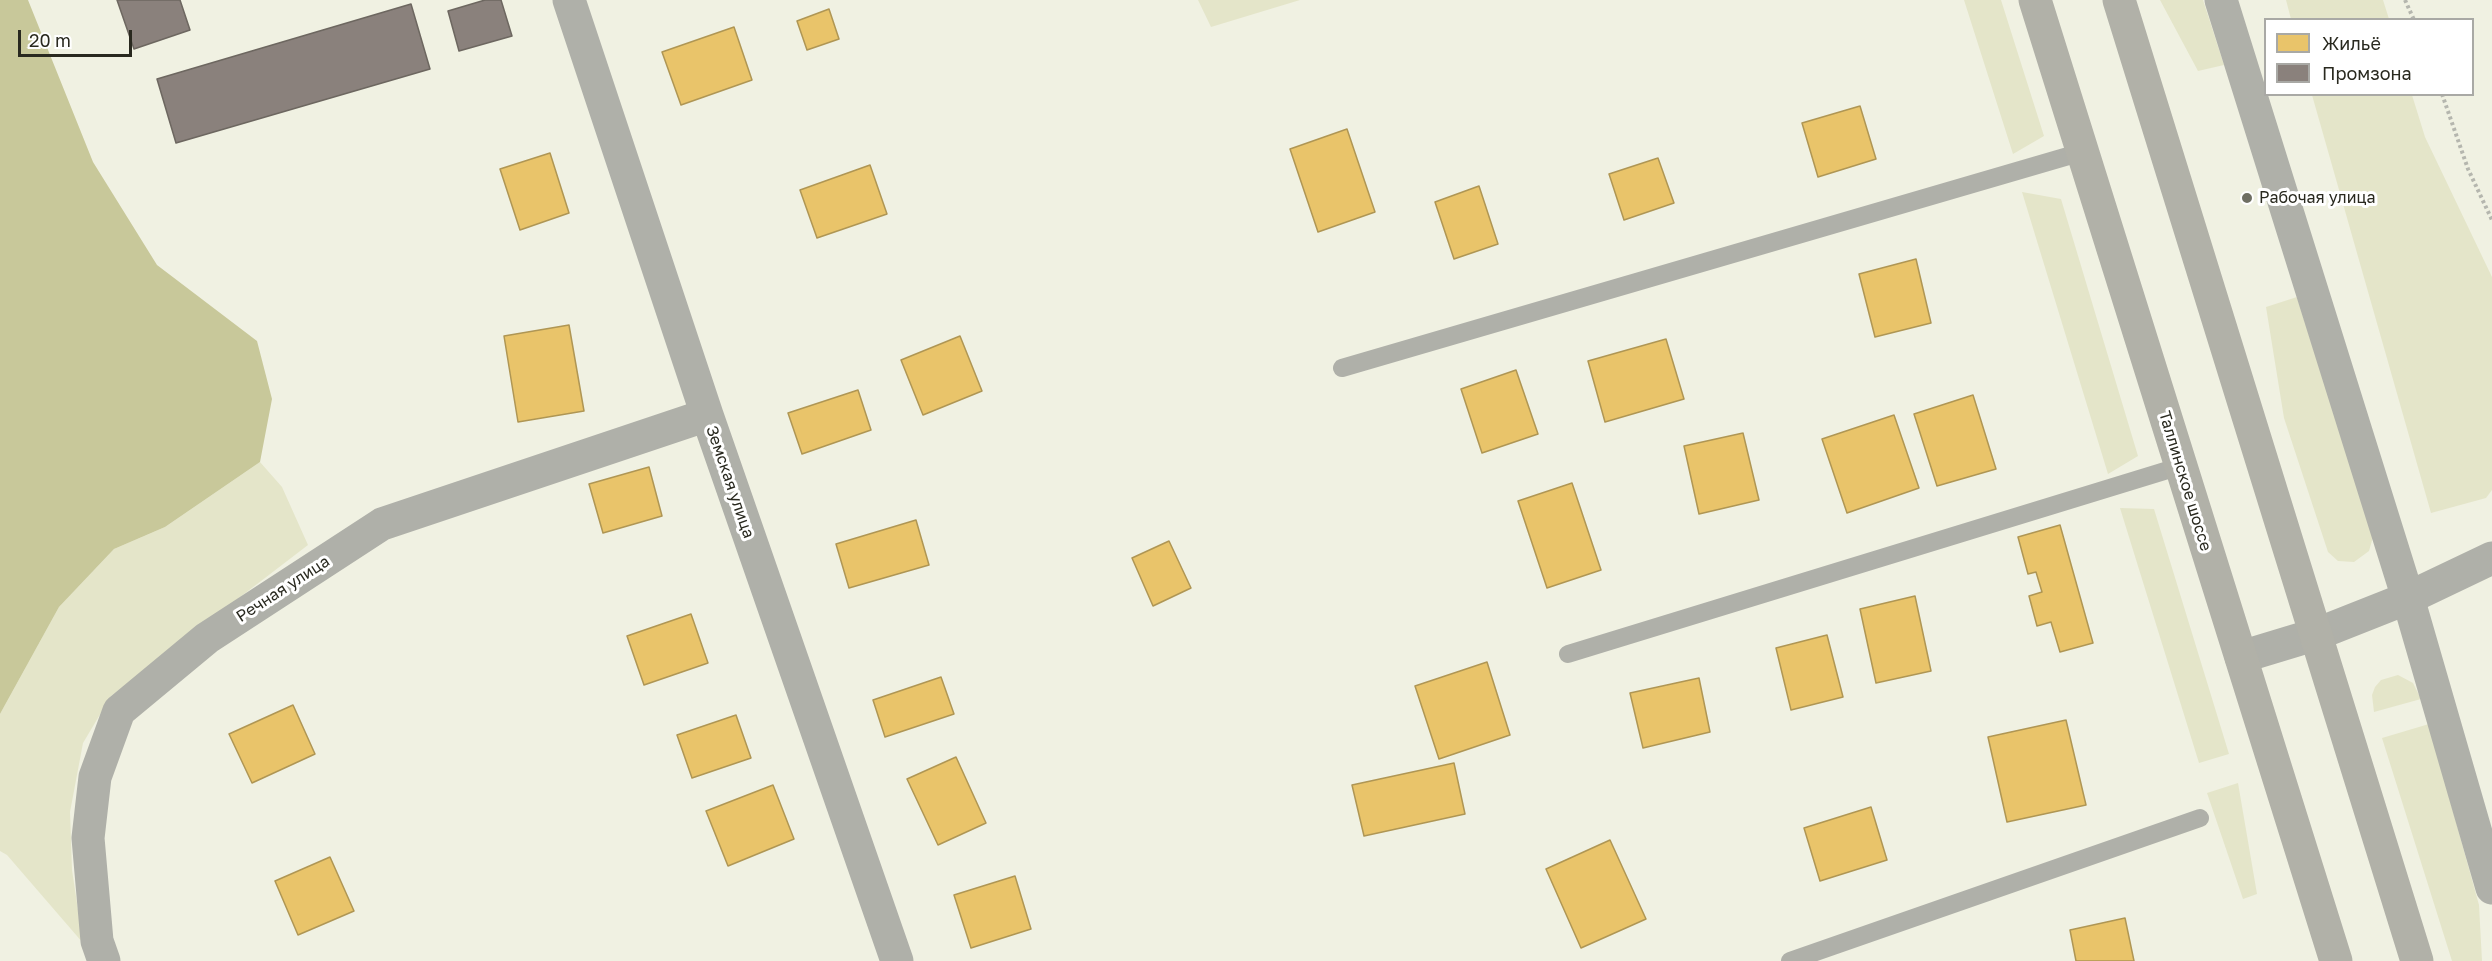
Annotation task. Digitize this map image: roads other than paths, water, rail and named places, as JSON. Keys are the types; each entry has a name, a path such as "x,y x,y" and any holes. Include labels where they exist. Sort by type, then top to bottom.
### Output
{"main road":[{"name":"Таллинское шоссе","path":"2035,0 2336,961"},
{"path":"2120,0 2417,961"}],"street":[{"name":"Земская улица","path":"569,0 707,415 897,961"},
{"path":"2222,0 2408,598 2492,888"},
{"name":"Речная улица","path":"104,961 97,941 88,838 95,777 119,711 207,638 382,524 707,415"},
{"path":"2241,657 2317,634 2408,598 2492,558"}],"lane":[{"path":"1342,369 2082,152"},
{"path":"1568,654 2181,466"},
{"path":"1790,961 2200,818"}],"place":[{"name":"Рабочая улица","path":"2247,198"}]}
